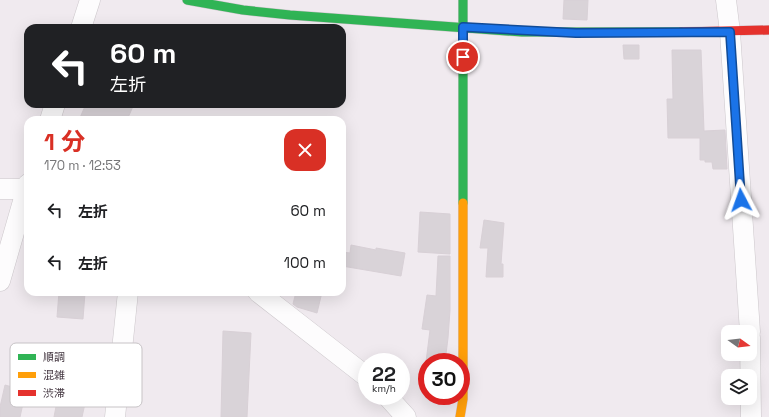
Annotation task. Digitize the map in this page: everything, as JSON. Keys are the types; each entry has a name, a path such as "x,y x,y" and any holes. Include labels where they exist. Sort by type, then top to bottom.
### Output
{"street":[{"path":"82,24 90,0"},
{"path":"188,0 243,10 290,15 576,33 730,32 769,30"},
{"path":"460,417 463,399 463,0"},
{"path":"726,0 730,32 750,325"},
{"path":"0,189 24,187"},
{"path":"0,281 24,197"},
{"path":"123,343 128,296"},
{"path":"263,296 358,371"},
{"path":"750,361 751,417"},
{"path":"395,405 406,417"},
{"path":"115,417 116,407"}],"building":[{"path":"564,0 588,0 587,20 563,19"},
{"path":"623,45 639,45 639,59 624,59"},
{"path":"672,50 701,50 704,131 725,130 727,169 713,169 712,162 700,160 700,138 668,138 667,99 673,99"},
{"path":"84,108 132,108 129,116 81,116"},
{"path":"420,212 450,214 450,254 418,252"},
{"path":"484,220 504,223 501,264 503,264 503,277 486,277 488,248 480,248"},
{"path":"351,245 376,250 376,248 405,253 401,276 346,267 346,252 350,253"},
{"path":"438,256 450,256 450,310 446,353 427,353 430,330 422,329 427,295 436,296"},
{"path":"59,296 85,296 83,319 57,317"},
{"path":"295,296 321,296 317,313 297,307 293,304"},
{"path":"223,331 251,333 247,417 221,417"},
{"path":"5,385 10,386 10,407 22,407 20,417 0,417 0,407"},
{"path":"56,407 84,407 82,417 54,417"}],"traffic: fast":[{"path":"187,0 243,10 290,15 522,32 681,32"},
{"path":"463,0 463,203"}],"traffic: slow":[{"path":"460,417 463,399 463,203"}],"traffic: jam":[{"path":"681,32 769,30"}],"route":[{"path":"463,57 463,27 522,32 730,32 741,200"}]}
